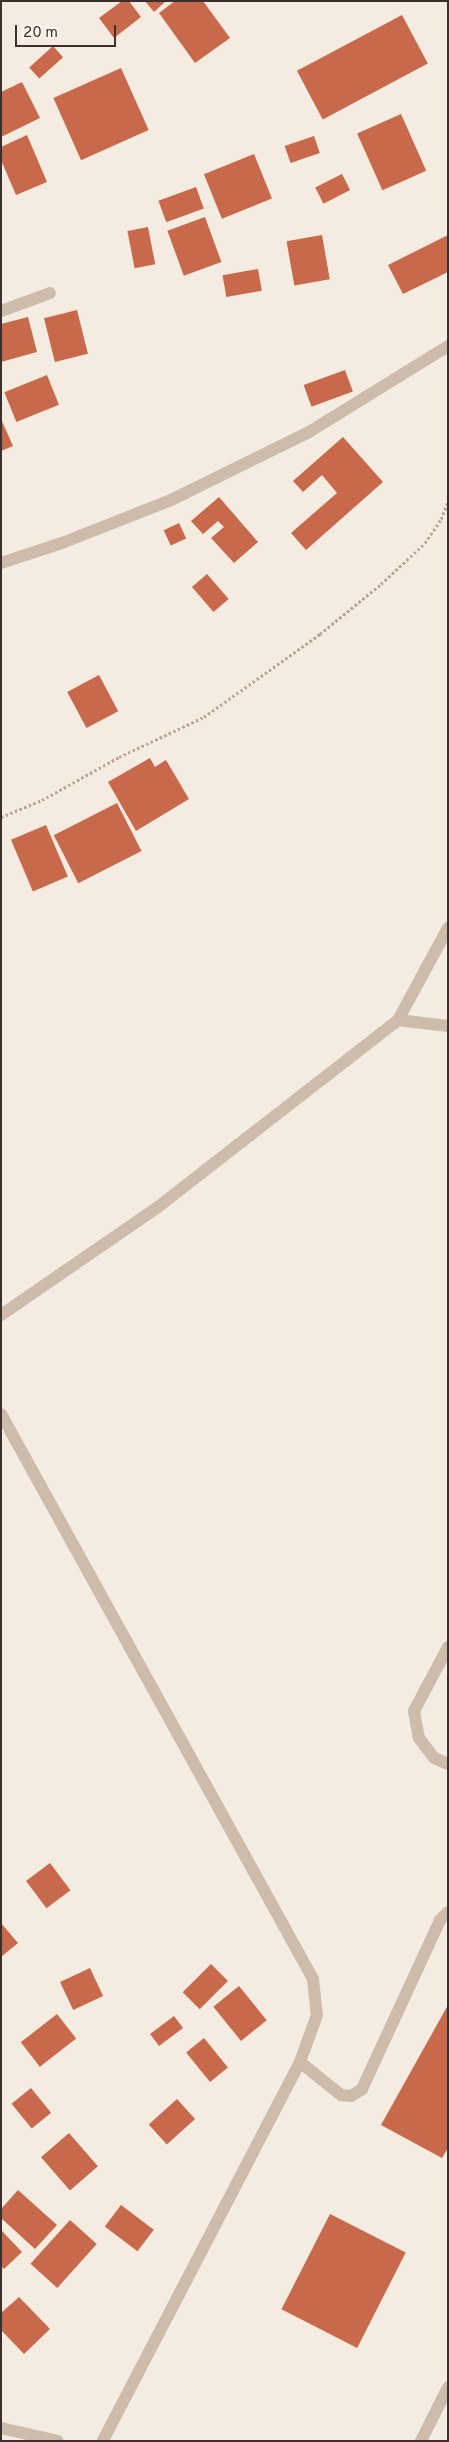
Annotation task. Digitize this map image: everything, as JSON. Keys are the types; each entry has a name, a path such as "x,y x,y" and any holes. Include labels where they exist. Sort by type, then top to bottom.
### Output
{"street":[{"path":"1,311 50,293"},
{"path":"1,563 62,543 171,500 284,445 371,395 448,346"},
{"path":"1,1315 158,1207 398,1020 448,928"},
{"path":"398,1020 448,1026"},
{"path":"1,1414 313,1979 317,2015 300,2062 103,2441"},
{"path":"448,1647 414,1711 420,1738 434,1758 448,1764"},
{"path":"300,2062 341,2095 351,2096 362,2090 440,1920 448,1912"},
{"path":"421,2441 448,2387"},
{"path":"1,2428 58,2441"}],"path":[{"path":"1,817 42,800 119,757 204,717 320,634 381,584 425,543 441,519 448,502"}],"building":[{"path":"122,1 129,1 141,17 114,38 99,18"},
{"path":"145,1 166,1 154,12"},
{"path":"175,1 203,1 230,38 195,63 159,13"},
{"path":"402,15 428,64 323,119 297,71"},
{"path":"53,46 63,57 39,79 29,67"},
{"path":"121,68 149,130 81,160 53,98"},
{"path":"22,82 40,118 1,137 1,92"},
{"path":"401,114 426,171 382,190 357,134"},
{"path":"27,135 47,182 16,195 1,160 1,147"},
{"path":"314,136 320,153 291,163 285,146"},
{"path":"254,154 272,199 222,219 204,174"},
{"path":"342,174 350,190 323,204 315,188"},
{"path":"196,187 204,209 166,222 158,201"},
{"path":"205,217 221,262 184,276 167,231"},
{"path":"148,227 155,264 135,268 127,231"},
{"path":"322,235 330,279 294,286 287,241"},
{"path":"448,235 448,272 403,294 388,265"},
{"path":"258,269 262,291 226,297 223,275"},
{"path":"77,310 88,354 55,362 44,318"},
{"path":"28,317 37,352 1,362 1,324"},
{"path":"345,370 353,392 312,407 304,385"},
{"path":"47,375 59,405 16,422 4,392"},
{"path":"1,419 13,446 1,451"},
{"path":"343,437 383,482 306,550 291,533 337,493 322,475 303,492 293,481"},
{"path":"219,497 258,542 234,563 211,538 224,527 218,521 203,534 191,521"},
{"path":"179,523 186,538 171,546 164,530"},
{"path":"207,574 229,599 214,612 192,587"},
{"path":"99,675 118,711 86,728 67,692"},
{"path":"150,758 155,767 166,760 189,799 136,831 108,782"},
{"path":"117,803 142,851 78,883 54,835"},
{"path":"46,825 68,877 33,891 11,840"},
{"path":"50,1863 70,1890 47,1908 26,1881"},
{"path":"1,1923 18,1943 1,1957"},
{"path":"211,1964 228,1981 200,2009 183,1992"},
{"path":"90,1968 103,1996 73,2010 60,1982"},
{"path":"239,1986 267,2020 241,2041 213,2007"},
{"path":"448,2005 448,2148 442,2158 381,2125"},
{"path":"57,2014 76,2038 40,2067 21,2042"},
{"path":"174,2016 183,2028 159,2046 150,2034"},
{"path":"204,2038 228,2068 210,2082 186,2052"},
{"path":"31,2088 51,2113 32,2129 12,2104"},
{"path":"177,2099 195,2119 167,2144 149,2124"},
{"path":"69,2133 98,2166 70,2190 41,2157"},
{"path":"18,2190 57,2225 35,2249 1,2218 1,2209"},
{"path":"121,2205 154,2230 137,2251 105,2227"},
{"path":"330,2214 406,2253 357,2348 281,2309"},
{"path":"70,2220 97,2244 57,2288 31,2264"},
{"path":"1,2230 22,2252 4,2269 1,2266"},
{"path":"19,2297 50,2329 24,2354 1,2330 1,2313"}]}
